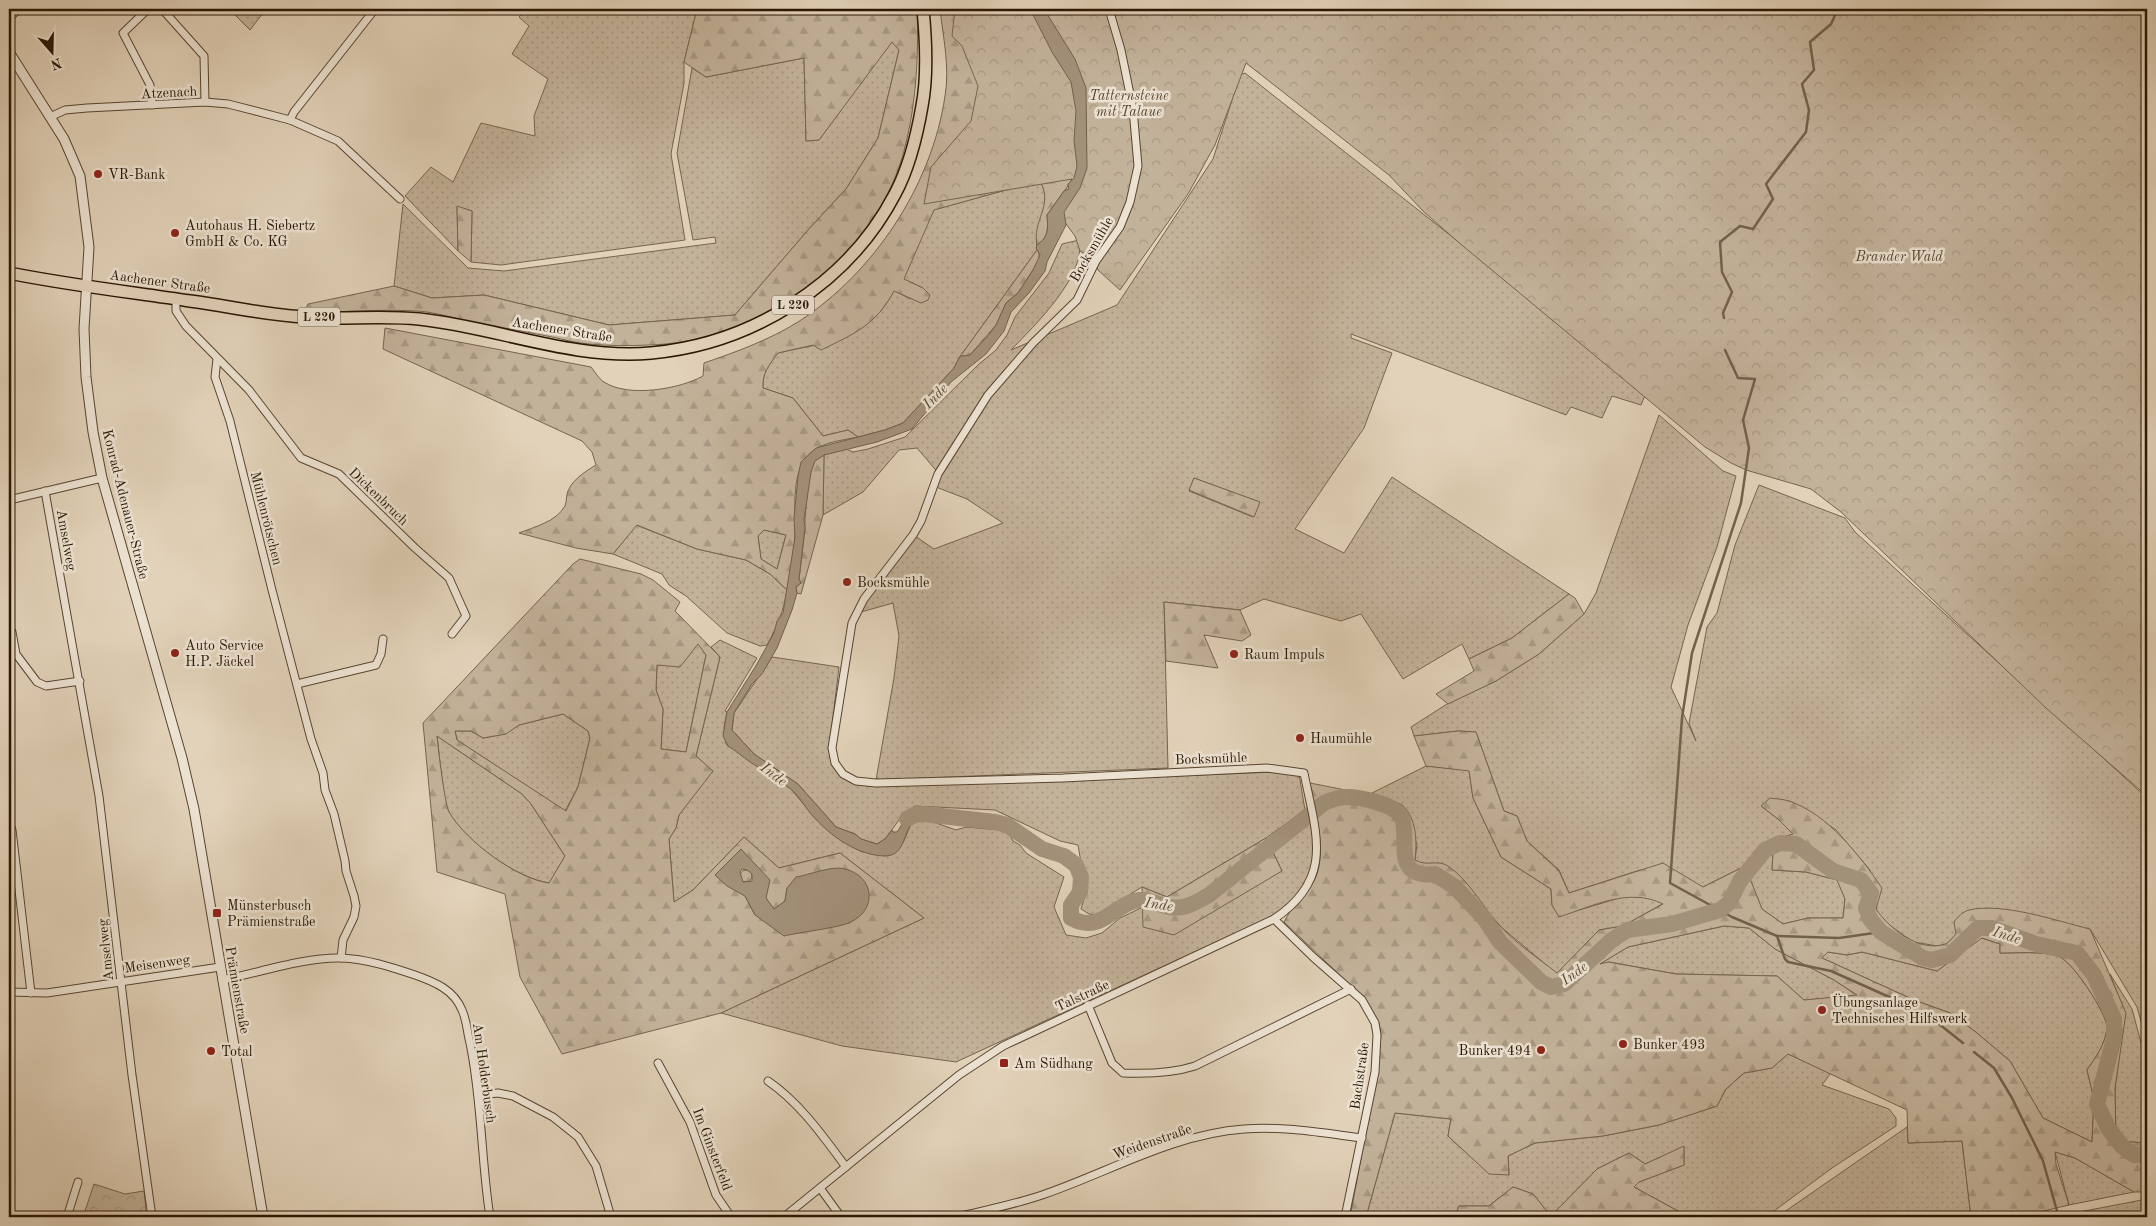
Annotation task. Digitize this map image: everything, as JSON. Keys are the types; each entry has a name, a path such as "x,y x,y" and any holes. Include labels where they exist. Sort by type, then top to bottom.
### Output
{"main road":[{"name":"Aachener Straße","path":"9,273 304,317 417,318 598,352 650,353 699,345 739,333 778,314 808,295 855,252 878,223 896,192 909,160 923,104 926,43 923,9"}],"street":[{"path":"9,18 19,9"},
{"path":"148,9 123,33 150,86 152,105"},
{"path":"162,9 204,56 205,102"},
{"path":"290,120 294,112 375,9"},
{"name":"Bocksmühle","path":"1109,9 1121,50 1133,109 1138,166 1130,202 1120,227 1096,261 1077,300 1032,343 988,394 938,474 921,521 913,535 864,599 852,623 847,648 832,748 835,763 843,774 856,781 876,783 1064,778 1267,768 1304,773"},
{"name":"Konrad-Adenauer-Straße","path":"9,52 70,149 80,176 89,247 84,329 86,377 93,432 102,478 182,758 202,856"},
{"name":"Atzenach","path":"50,117 65,110 87,108 205,102 228,104 290,120 338,141 400,199"},
{"name":"Dickenbruch","path":"176,299 176,311 186,326 249,390 301,458 339,474 415,548 450,578 466,616 452,634"},
{"name":"Mühlenrötschen","path":"217,359 215,377 230,421 311,739 323,772 325,790 334,814 346,871 354,896 356,906 354,917 343,940 341,958"},
{"path":"9,500 102,478"},
{"name":"Amselweg","path":"45,491 99,796 152,1217"},
{"path":"9,633 12,632 16,654 37,682 46,686 80,681"},
{"path":"297,684 376,665 381,654 383,639"},
{"name":"Talstraße","path":"784,1217 963,1072 1003,1046 1274,919 1299,899 1313,876 1317,861 1314,826 1304,773"},
{"path":"9,822 12,830 32,993"},
{"name":"Prämienstraße","path":"202,856 264,1217"},
{"name":"Bachstraße","path":"1274,919 1313,957 1351,989 1370,1011 1377,1035 1375,1072 1345,1217"},
{"name":"Am Holderbusch","path":"222,980 310,961 341,958 383,964 422,978 449,991 462,1009 466,1022 478,1095 483,1175 490,1217"},
{"name":"Meisenweg","path":"9,992 47,993 220,967"},
{"path":"1088,1005 1112,1063 1123,1073 1132,1074 1185,1070 1351,989"},
{"name":"Im Ginsterfeld","path":"658,1064 690,1122 716,1195 731,1217"},
{"path":"768,1081 785,1093 810,1120 846,1167"},
{"path":"478,1095 498,1092 513,1096 553,1117 578,1137 596,1166 611,1217"},
{"name":"Weidenstraße","path":"957,1217 1046,1194 1159,1148 1199,1137 1243,1129 1282,1128 1362,1138"},
{"path":"67,1217 78,1182"},
{"path":"820,1188 841,1217"}],"green space":[{"path":"229,9 266,9 250,30"},
{"path":"526,9 697,9 684,62 684,83 671,154 685,240 501,265 471,262 472,211 457,207 458,251 405,196 431,167 453,182 481,123 535,136 534,116 548,79 512,54 529,26 519,17"},
{"path":"697,9 917,9 916,84 911,121 902,158 886,196 864,231 836,263 804,290 767,313 729,330 689,341 648,345 626,346 580,343 439,314 403,310 304,313 308,304 394,286 432,298 484,295 609,325 735,315 846,189 878,138 899,50 892,42 819,140 806,141 804,58 706,77 684,62"},
{"path":"940,9 1030,9 1074,178 1068,184 1069,189 1064,191 1047,215 1046,235 1037,245 1037,228 1045,199 1041,183 1013,188 934,210 904,279 923,288 930,295 928,300 921,303 894,291 887,303 872,320 844,339 821,350 813,345 778,353 772,361 765,373 763,388 793,398 823,436 848,430 858,437 818,447 806,458 801,467 797,478 795,536 787,590 770,574 746,560 697,549 637,525 613,554 576,548 519,533 550,520 561,512 565,506 570,487 576,479 596,465 592,452 582,441 383,349 385,328 591,367 604,382 614,387 640,391 668,388 693,381 703,376 704,363 764,340 798,322 826,302 851,279 895,224 913,194 927,162 938,129 945,96 946,52","holes":["764,530 786,535 777,569 761,559 758,536"]},
{"name":"Brander Wald","path":"955,9 1045,9 1050,15 1057,9 2147,9 2147,796 2046,708 1841,512 1811,489 1746,470 1705,447 1457,241 1423,211 1389,175 1246,63 1215,145 1188,194 1120,290 1098,270 1094,260 1080,251 1075,236 1054,208 1072,179 924,204 931,167 971,121 978,86 962,46 952,36"},
{"path":"892,41 899,50 878,138 846,189 735,315 609,325 484,295 432,298 394,286 403,204 468,268 504,271 716,243 715,237 693,240 677,153 692,68 706,77 804,58 806,141 819,140"},
{"path":"1245,73 1642,387 1646,393 1641,405 1612,396 1602,418 1571,407 1566,415 1351,334 1351,338 1392,353 1364,428 1295,529 1344,553 1392,477 1569,594 1512,638 1469,659 1462,644 1403,679 1361,614 1341,621 1264,599 1240,610 1164,602 1168,768 876,780 894,678 899,636 893,603 861,612 866,601 915,536 934,549 1003,523 967,499 936,487 940,475 917,448 899,450 863,492 823,515 824,455 846,449 853,452 868,449 905,437 979,364 996,350 1007,335 1015,317 1049,273 1062,244 1079,240 1079,254 1075,269 1057,299 1011,350 1117,305 1213,159 1240,75","holes":["1194,478 1259,502 1253,517 1189,491"]},
{"path":"1041,183 1045,199 1038,232 1037,250 959,358 954,368 903,423 858,437 848,430 823,436 793,398 763,388 765,373 777,353 845,337 872,320 884,307 894,290 910,299 923,288 903,279 933,210 1013,188"},
{"path":"457,206 472,211 471,262 458,251"},
{"path":"1037,250 1039,250 1039,260 1018,293 1006,303 996,325 970,355 959,358"},
{"path":"1659,415 1723,471 1736,476 1717,547 1688,625 1671,687 1696,741 1689,723 1707,627 1717,613 1735,545 1759,485 1845,518 1855,532 2147,798 2147,1043 2137,1007 2090,929 1956,934 1947,944 1938,946 1913,942 1884,921 1876,909 1870,870 1836,830 1810,812 1789,801 1761,806 1793,834 1774,840 1745,866 1703,887 1640,870 1569,893 1559,870 1527,841 1517,816 1504,811 1476,732 1458,731 1414,736 1411,727 1447,704 1496,681 1539,654 1584,614 1596,593"},
{"path":"824,455 823,515 801,594 797,593 796,587 801,583 799,579 809,484 814,462"},
{"path":"1194,478 1260,502 1254,517 1189,490"},
{"path":"636,525 697,549 746,560 770,574 787,590 780,618 767,645 760,646 727,633 686,596 669,585 662,574 613,554"},
{"path":"764,530 786,535 777,569 761,559 758,536"},
{"path":"580,559 641,574 653,580 680,602 675,611 720,657 696,756 713,771 679,815 676,828 669,839 674,902 693,890 744,837 779,868 840,853 924,918 721,1013 562,1054 520,977 505,894 437,872 423,723 573,564","holes":["698,644 706,655 686,752 661,749 663,709 656,690 657,665 680,667","563,714 588,731 590,738 578,787 566,811 457,740 455,731 471,731 483,738 506,734 519,725","437,736 522,794 531,804 565,856 549,883 536,880 508,866 493,857 467,835 449,812","741,849 774,910 785,901 787,888 815,874 831,869 850,923 755,915 745,896 715,875"]},
{"path":"1569,594 1575,598 1584,614 1539,654 1496,681 1448,704 1436,694 1474,671 1469,659 1512,638"},
{"path":"1164,602 1240,610 1251,635 1242,641 1204,635 1218,668 1166,661"},
{"path":"720,640 757,658 725,711 727,712 724,727 726,744 791,789 816,819 833,834 860,851 885,856 903,843 911,824 922,818 956,830 966,827 999,830 1009,834 1013,841 1020,845 1026,853 1064,877 1054,907 1066,935 1086,938 1102,933 1120,918 1143,907 1144,927 1282,871 1271,848 1310,822 1314,842 1314,861 1309,878 1293,900 1272,916 956,1062 842,1046 721,1013 924,918 840,853 779,868 744,837 693,890 674,902 669,839 676,828 679,815 712,771 696,756 720,657 711,647"},
{"path":"698,643 706,655 686,752 661,749 663,709 656,690 657,664"},
{"path":"772,657 839,667 829,750 833,765 855,783 1074,780 1276,772 1299,774 1305,810 1266,838 1167,897 1142,887 1097,915 1089,914 1081,909 1086,892 1078,845 1060,841 995,810 915,806 902,816 885,839 877,844 861,839 855,834 836,827 798,784 754,754 732,730 734,713"},
{"path":"563,714 588,731 590,738 578,787 565,811 457,740 455,731 471,731 483,738 505,734 519,725"},
{"path":"1458,731 1476,732 1504,811 1517,816 1527,841 1559,871 1569,893 1663,863 1703,887 1745,866 1762,909 1783,924 1808,918 1843,918 1845,899 1837,880 1806,872 1772,870 1774,840 1793,834 1761,806 1770,798 1787,800 1803,807 1842,837 1882,888 1876,909 1897,931 1915,942 1935,946 1946,943 1956,934 1954,922 1964,912 1982,908 2013,910 2090,929 2126,1013 2115,1088 2116,1141 2147,1143 2147,1192 2134,1192 2075,1158 2055,1152 2056,1164 2069,1205 2018,1217 1971,1217 1962,1141 1908,1143 1907,1110 1788,1054 1772,1068 1744,1073 1726,1089 1717,1106 1659,1125 1603,1136 1535,1143 1508,1156 1509,1175 1489,1174 1448,1136 1451,1119 1395,1113 1366,1217 1350,1217 1377,1073 1381,1035 1379,1023 1364,998 1284,922 1290,911 1314,881 1318,871 1320,859 1319,833 1310,783 1373,796 1402,805 1411,817 1415,831 1415,860 1424,863 1444,864 1456,872 1470,887 1494,920 1507,933 1557,973 1599,930 1623,926 1663,904 1637,897 1624,898 1611,900 1559,917 1552,905 1551,889 1501,857 1473,798 1469,771 1426,766 1414,736","holes":["1724,926 1749,928 1775,949 1834,980 1857,995 1804,1000 1777,976 1676,974 1608,962 1600,964 1628,947","1982,938 2000,944 2000,953 2044,953 2058,956 2072,967 2080,977 2102,1012 2106,1021 2106,1034 2100,1050 2087,1070 2094,1099 2092,1142 2043,1118 2010,1061 1950,1013 1914,1000 1822,958 1828,952 1847,955 1862,952 1937,971"]},
{"path":"437,736 522,794 531,804 565,856 550,883 523,874 493,857 467,835 457,823 449,812 445,798"},
{"path":"1426,766 1469,770 1473,798 1501,857 1551,889 1552,905 1559,916 1626,896 1642,896 1664,903 1623,926 1599,930 1557,974 1501,927 1456,873 1438,863 1424,865 1415,860 1417,844 1400,804 1366,796"},
{"path":"1266,838 1282,871 1174,935 1143,927 1142,887 1167,897"},
{"path":"1773,851 1772,870 1806,872 1838,880 1845,899 1843,918 1808,918 1783,924 1762,909 1749,877"},
{"path":"744,870 748,870 752,876 748,882 744,882 740,878 740,874"},
{"path":"1724,926 1749,928 1775,949 1834,980 1858,996 1804,1000 1777,976 1676,974 1609,962 1598,965 1628,947"},
{"path":"1981,938 2000,944 2000,953 2037,953 2058,956 2072,967 2080,977 2102,1012 2106,1021 2106,1034 2097,1055 2087,1070 2094,1099 2092,1142 2043,1118 2010,1061 1950,1013 1914,1000 1822,958 1828,952 1847,955 1862,952 1937,971"},
{"path":"2110,974 2132,1009 2147,1065 2147,1143 2116,1141 2115,1088 2125,1013"},
{"path":"1788,1054 1831,1073 1822,1085 1889,1109 1896,1118 1896,1126 1832,1168 1766,1217 1689,1217 1634,1187 1639,1182 1684,1165 1684,1147 1645,1164 1629,1153 1597,1169 1551,1217 1533,1194 1513,1187 1489,1206 1459,1206 1455,1217 1366,1217 1395,1113 1451,1119 1448,1136 1464,1151 1509,1175 1508,1156 1535,1143 1603,1136 1659,1125 1717,1106 1726,1089 1744,1073 1772,1068"},
{"path":"1907,1127 1908,1143 1962,1141 1971,1217 1777,1217"},
{"path":"1684,1146 1684,1165 1639,1182 1634,1187 1689,1217 1626,1217 1622,1214 1619,1217 1455,1217 1459,1206 1489,1206 1513,1187 1533,1194 1551,1216 1597,1169 1629,1153 1645,1164"},
{"path":"2055,1152 2075,1158 2134,1192 2069,1205"},
{"path":"94,1184 125,1194 144,1191 147,1217 83,1217"},
{"path":"2147,1199 2147,1217 2075,1217 2074,1213"}],"water":[{"path":"1030,9 1044,9 1075,59 1086,88 1087,168 1080,188 1064,212 1066,225 1047,262 1045,271 1029,293 1011,312 1004,331 986,354 951,382 912,429 877,442 824,455 815,461 811,472 804,520 805,528 799,579 801,583 796,587 797,593 792,610 777,648 762,674 752,684 734,713 732,730 754,754 798,784 836,827 855,834 861,839 877,844 885,839 892,830 897,832 911,812 929,810 926,818 918,819 912,823 903,843 894,854 886,856 875,855 854,848 835,837 818,822 792,790 728,746 723,736 727,712 757,664 774,633 777,621 783,613 795,537 794,518 801,462 816,448 885,430 903,423 954,368 959,358 970,355 988,336 996,325 1006,303 1018,293 1033,270 1040,255 1036,248 1037,245 1044,239 1047,232 1047,215 1064,191 1069,189 1068,184 1074,178 1077,166 1074,141 1076,111 1071,82 1052,52"},
{"path":"741,849 770,880 766,898 774,909 785,901 787,888 796,877 834,868 845,869 862,878 867,885 869,901 866,909 860,916 851,922 784,936 755,915 745,896 727,886 715,875","holes":["742,869 752,874 752,881 743,882 740,872"]}],"waterway":[{"path":"1724,318 1723,313 1732,292 1722,272 1720,242 1740,226 1753,229 1773,199 1766,184 1806,132 1809,110 1802,84 1814,70 1810,42 1831,24 1838,9"},
{"path":"1725,350 1738,378 1755,379 1743,420 1749,448 1741,503 1692,653 1682,718 1670,883 1732,917 1777,936 1839,938 1881,932"},
{"name":"Inde","path":"907,819 914,815 923,814 995,822 1007,825 1042,849 1064,856 1076,865 1081,877 1080,892 1071,905 1071,918 1091,923 1100,921 1122,906 1139,900 1175,908 1192,904 1209,895 1324,803 1343,797 1368,800 1393,809 1402,818 1405,856 1407,864 1412,870 1421,874 1435,874 1455,887 1484,918 1500,942 1541,982 1551,987 1564,984 1612,940 1627,930 1672,924 1720,910 1729,903 1740,881 1765,850 1780,843 1796,844 1833,871 1861,880 1871,893 1866,908 1870,919 1881,932 1923,958 1932,960 1950,955 1978,928 1992,928 2036,944 2077,953 2094,975 2114,1019 2114,1038 2097,1104 2108,1128 2122,1146 2134,1155 2147,1155"},
{"path":"1777,936 1785,959 1788,962 1831,971 1905,1004 1939,1024 1963,1043"},
{"path":"1974,1052 1994,1068 2012,1098 2043,1161 2057,1211"}],"place":[{"name":"VR-Bank","path":"98,174"},
{"name":"Autohaus H. Siebertz GmbH & Co. KG","path":"175,233"},
{"name":"Bocksmühle","path":"847,582"},
{"name":"Auto Service H.P. Jäckel","path":"175,653"},
{"name":"Raum Impuls","path":"1234,654"},
{"name":"Haumühle","path":"1300,738"},
{"name":"Münsterbusch Prämienstraße","path":"217,913"},
{"name":"Übungsanlage Technisches Hilfswerk","path":"1822,1010"},
{"name":"Bunker 493","path":"1623,1044"},
{"name":"Bunker 494","path":"1541,1050"},
{"name":"Total","path":"211,1051"},
{"name":"Am Südhang","path":"1004,1063"}],"park label":[{"name":"Tatternsteine mit Talaue","path":"1129,104"}]}
